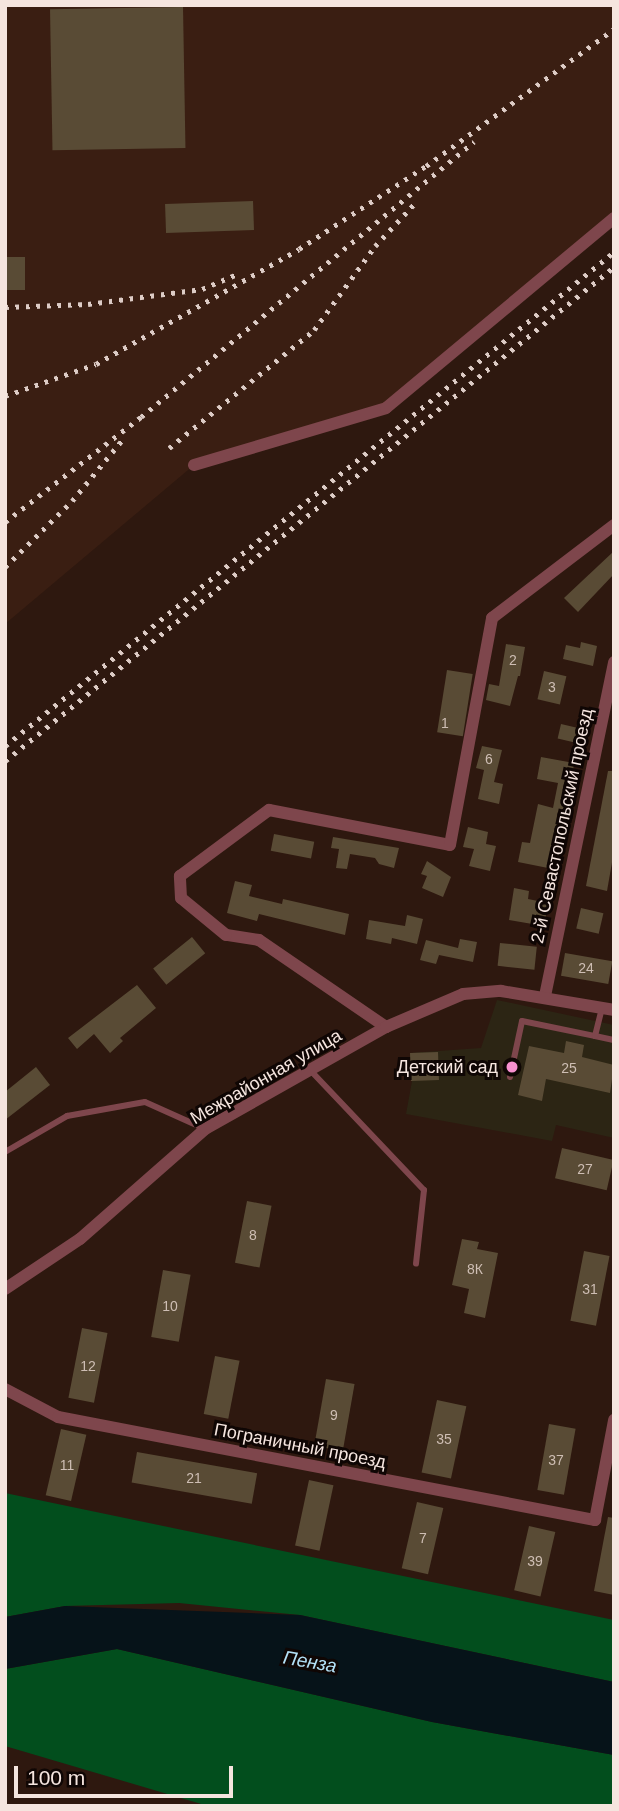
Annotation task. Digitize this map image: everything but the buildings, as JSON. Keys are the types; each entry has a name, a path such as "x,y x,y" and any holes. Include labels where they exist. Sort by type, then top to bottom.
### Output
{"street":[{"path":"194,465 386,408 614,218"},
{"path":"386,1027 259,940 226,935 181,898 180,876 269,810 450,845 492,618 614,525"},
{"name":"2-й Севастопольский проезд","path":"545,996 614,662"},
{"name":"Межрайонная улица","path":"5,1289 80,1239 205,1129 386,1027 463,994 501,991 545,996 608,1009"},
{"name":"Пограничный проезд","path":"5,1389 58,1417 595,1520 614,1420"}],"lane":[{"path":"595,1036 608,1009"},
{"path":"510,1076 522,1021 614,1040"},
{"path":"310,1071 424,1190 416,1264"},
{"path":"5,1152 67,1116 145,1102 205,1129"}],"shaded area":[{"path":"5,5 614,5 614,218 386,408 194,465 5,624"},
{"name":"Детский сад","path":"497,1000 614,1025 614,1138 556,1125 552,1141 406,1114 412,1081 410,1053 481,1048"}],"green space":[{"path":"5,1493 614,1620 614,1682 300,1615 179,1603 65,1606 5,1617"},
{"path":"117,1649 432,1722 614,1755 614,1806 208,1806 5,1746 5,1669"}],"water":[{"name":"Пенза","path":"65,1606 300,1615 614,1682 614,1755 432,1722 117,1649 5,1669 5,1617"}],"railway":[{"path":"5,396 96,364 299,249 426,166 614,29"},
{"path":"5,522 141,417 474,142"},
{"path":"169,448 314,330 375,246 416,202"},
{"path":"5,746 614,252"},
{"path":"5,761 614,267"},
{"path":"5,307 88,304 202,289 237,274"},
{"path":"5,567 72,501 123,439"}],"place":[{"name":"Детский сад","path":"512,1067"}]}
